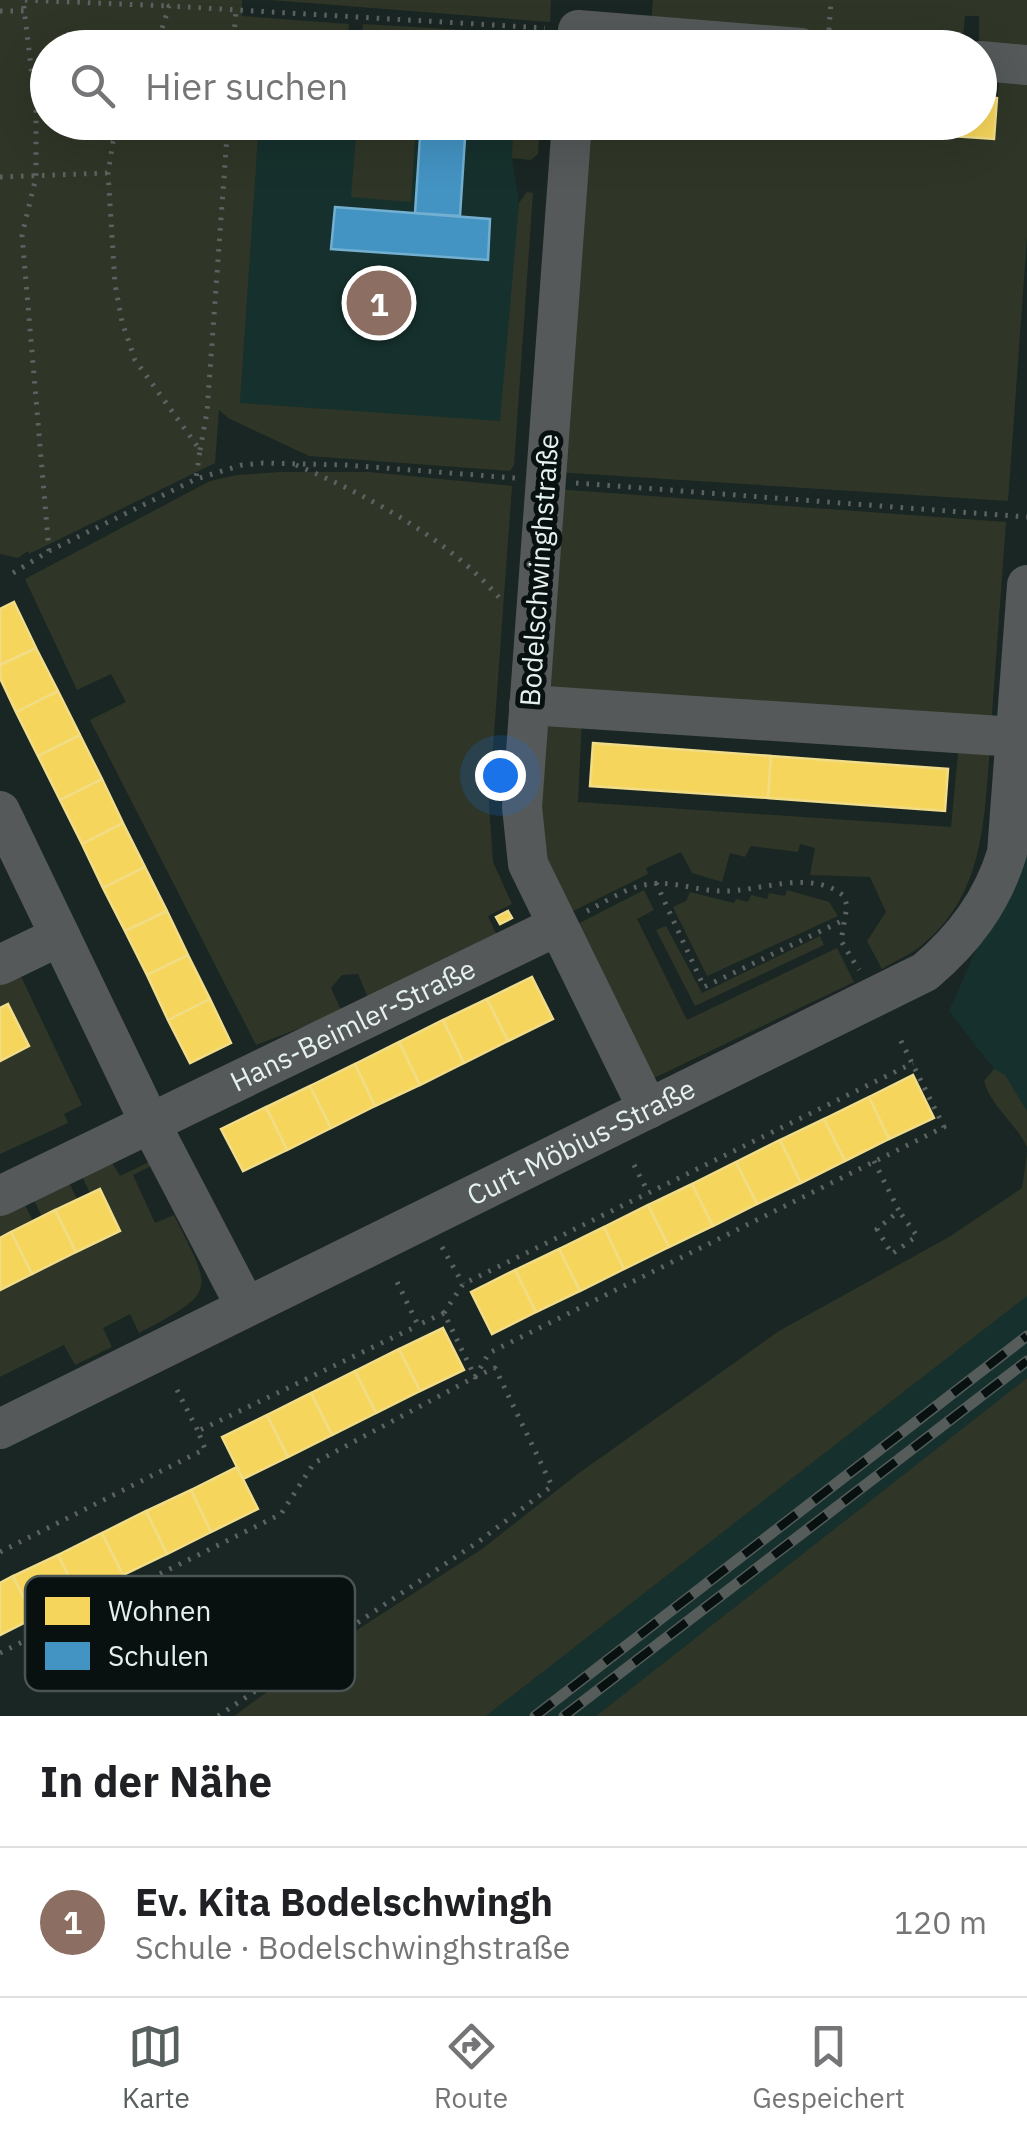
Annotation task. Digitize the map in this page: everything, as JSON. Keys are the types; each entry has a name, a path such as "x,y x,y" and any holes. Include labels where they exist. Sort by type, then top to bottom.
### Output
{"street":[{"path":"578,26 646,30"},
{"path":"997,62 1027,64"},
{"name":"Bodelschwinghstraße","path":"571,140 523,836 528,864 648,1109"},
{"name":"Curt-Möbius-Straße","path":"0,1428 926,972 956,946 998,882 1007,854 1027,586"},
{"path":"529,705 1016,736"},
{"path":"0,811 150,1123 245,1306"},
{"name":"Hans-Beimler-Straße","path":"0,1196 558,926"},
{"path":"0,966 60,936"}],"path":[{"path":"30,55 23,0 578,26"},
{"path":"819,30 830,0"},
{"path":"162,30 169,6"},
{"path":"234,30 236,10"},
{"path":"0,11 25,11"},
{"path":"36,140 36,178 22,235 49,551"},
{"path":"113,140 108,173 115,284 122,322 136,360 200,450"},
{"path":"196,480 206,412 227,140"},
{"path":"0,177 108,173"},
{"path":"292,464 370,500 410,525 470,568 511,611"},
{"path":"13,573 49,551 196,480 242,465 292,464 546,480 1027,517"},
{"path":"558,926 626,891 656,883 720,891 802,882 820,884 844,896 846,918 840,941 866,982"},
{"path":"656,883 704,986 846,918"},
{"path":"475,1378 489,1353 944,1127 898,1035"},
{"path":"198,1432 444,1313 462,1284 912,1064"},
{"path":"874,1161 918,1236 892,1254 877,1228 900,1210"},
{"path":"634,1165 648,1192"},
{"path":"426,1218 462,1284"},
{"path":"397,1282 418,1325"},
{"path":"444,1313 475,1378"},
{"path":"156,1576 281,1514 314,1463 496,1368 552,1486 478,1542 355,1624"},
{"path":"0,1552 205,1449 177,1390"},
{"path":"0,1653 25,1641"},
{"path":"218,1716 255,1691"}],"shaded area":[{"path":"258,140 513,140 519,203 501,422 240,403"},
{"path":"1027,833 1027,1111 1005,1076 994,1069 949,1011"},
{"path":"1027,1296 1027,1378 596,1716 486,1716"}],"green space":[{"path":"0,0 242,0 242,16 349,24 349,30 30,30 30,140 258,140 240,403 500,421 519,203 527,192 533,193 514,465 510,471 309,456 228,418 219,410 215,463 29,554 28,551 18,558 0,554"},
{"path":"270,0 551,0 550,22"},
{"path":"653,0 1027,0 1027,56 997,50 997,30 979,30 979,16 965,16 964,30 702,30 651,26"},
{"path":"363,24 463,30 362,30"},
{"path":"1000,70 1027,73 1027,237 1008,501 556,472 579,140 997,140"},
{"path":"356,140 415,140 411,202 351,197"},
{"path":"513,140 539,140 538,154 531,160 512,158"},
{"path":"279,472 369,472 512,486 489,803 493,862 512,904 488,916 500,942 371,1005 358,974 342,975 331,988 342,1012 256,1045 90,720 126,702 111,674 77,690 25,579 210,481"},
{"path":"555,489 1006,522 991,727 540,695"},
{"path":"538,716 582,719 578,802 951,827 959,744 990,747 982,829 969,880 942,925 917,949 882,969 867,941 886,912 870,877 810,875 815,848 800,844 798,852 751,846 745,857 730,853 722,882 692,873 681,852 646,868 648,874 565,915 531,812"},
{"path":"644,890 654,910 637,919 687,1020 837,948 854,982 654,1078 572,927"},
{"path":"787,890 829,902 838,916 707,976 673,907 686,901 690,892 734,903 736,899 748,902 751,895 767,899 769,893 785,896"},
{"path":"666,926 702,993 820,936 824,945 695,1006 656,930"},
{"path":"17,968 82,1105 64,1114 68,1123 0,1154 0,1061 8,1004 0,1008 0,976"},
{"path":"994,1069 1005,1075 1027,1111 1027,1147 988,1091 984,1081"},
{"path":"106,1153 120,1176 149,1162 151,1166 133,1175 155,1223 174,1215 196,1260 201,1287 184,1308 139,1333 130,1314 103,1328 112,1347 75,1365 64,1345 0,1377 0,1290 120,1231 100,1189 90,1193 77,1166"},
{"path":"1027,1154 1027,1296 486,1716 234,1716 268,1691 355,1691 355,1631 482,1549 579,1473 779,1331 949,1237 1022,1188"},
{"path":"65,1174 77,1199 42,1217 30,1192"},
{"path":"20,1195 33,1221 0,1238 0,1205"},
{"path":"1027,1378 1027,1716 596,1716"}],"building: Wohnen":[{"path":"14,602 36,648 0,665 0,609"},
{"path":"36,648 58,691 16,712 0,678 0,665"},
{"path":"58,691 80,735 38,756 16,712"},
{"path":"80,735 102,779 60,800 38,756"},
{"path":"593,743 771,756 768,798 590,786"},
{"path":"771,756 948,769 945,811 768,798"},
{"path":"102,779 123,823 82,844 60,800"},
{"path":"123,823 145,867 103,888 82,844"},
{"path":"145,867 167,911 125,931 103,888"},
{"path":"167,911 188,955 147,975 125,931"},
{"path":"508,911 512,918 500,924 496,917"},
{"path":"188,955 210,999 168,1020 147,975"},
{"path":"532,977 553,1019 508,1041 487,999"},
{"path":"210,999 231,1043 190,1063 168,1020"},
{"path":"487,999 508,1041 464,1063 443,1020"},
{"path":"8,1004 29,1046 0,1061 0,1008"},
{"path":"443,1020 464,1063 420,1085 399,1042"},
{"path":"399,1042 420,1085 375,1106 355,1064"},
{"path":"355,1064 375,1106 331,1128 310,1086"},
{"path":"913,1075 934,1118 889,1139 869,1097"},
{"path":"310,1086 331,1128 287,1150 266,1107"},
{"path":"869,1097 889,1139 845,1161 824,1119"},
{"path":"266,1107 287,1150 243,1171 221,1129"},
{"path":"824,1119 845,1161 801,1183 780,1140"},
{"path":"780,1140 801,1183 757,1204 736,1162"},
{"path":"736,1162 757,1204 713,1226 692,1184"},
{"path":"692,1184 713,1226 669,1247 648,1205"},
{"path":"100,1189 120,1231 76,1252 55,1210"},
{"path":"648,1205 669,1247 624,1269 604,1227"},
{"path":"55,1210 76,1252 32,1274 11,1232"},
{"path":"604,1227 624,1269 580,1291 559,1249"},
{"path":"11,1232 32,1274 0,1290 0,1238"},
{"path":"559,1249 580,1291 536,1312 515,1270"},
{"path":"515,1270 536,1312 492,1334 471,1292"},
{"path":"443,1328 464,1370 420,1391 399,1349"},
{"path":"399,1349 420,1391 376,1413 355,1371"},
{"path":"355,1371 376,1413 332,1435 311,1393"},
{"path":"311,1393 332,1435 288,1457 267,1415"},
{"path":"267,1415 288,1457 243,1479 222,1437"},
{"path":"237,1467 258,1509 211,1532 191,1490"},
{"path":"191,1490 211,1532 167,1554 146,1511"},
{"path":"146,1511 167,1554 123,1575 102,1533"},
{"path":"102,1533 123,1575 68,1576 58,1555"},
{"path":"58,1555 68,1576 25,1576 25,1600 13,1576"},
{"path":"13,1576 25,1600 25,1622 0,1635 0,1583"}],"building: Schulen":[{"path":"420,140 465,140 460,216 415,213"},
{"path":"335,207 490,219 488,260 331,249"}],"railway":[{"path":"535,1716 1027,1336"},
{"path":"564,1716 1027,1361"}],"place":[{"name":"Ev. Kita Bodelschwingh","path":"379,303"}]}
